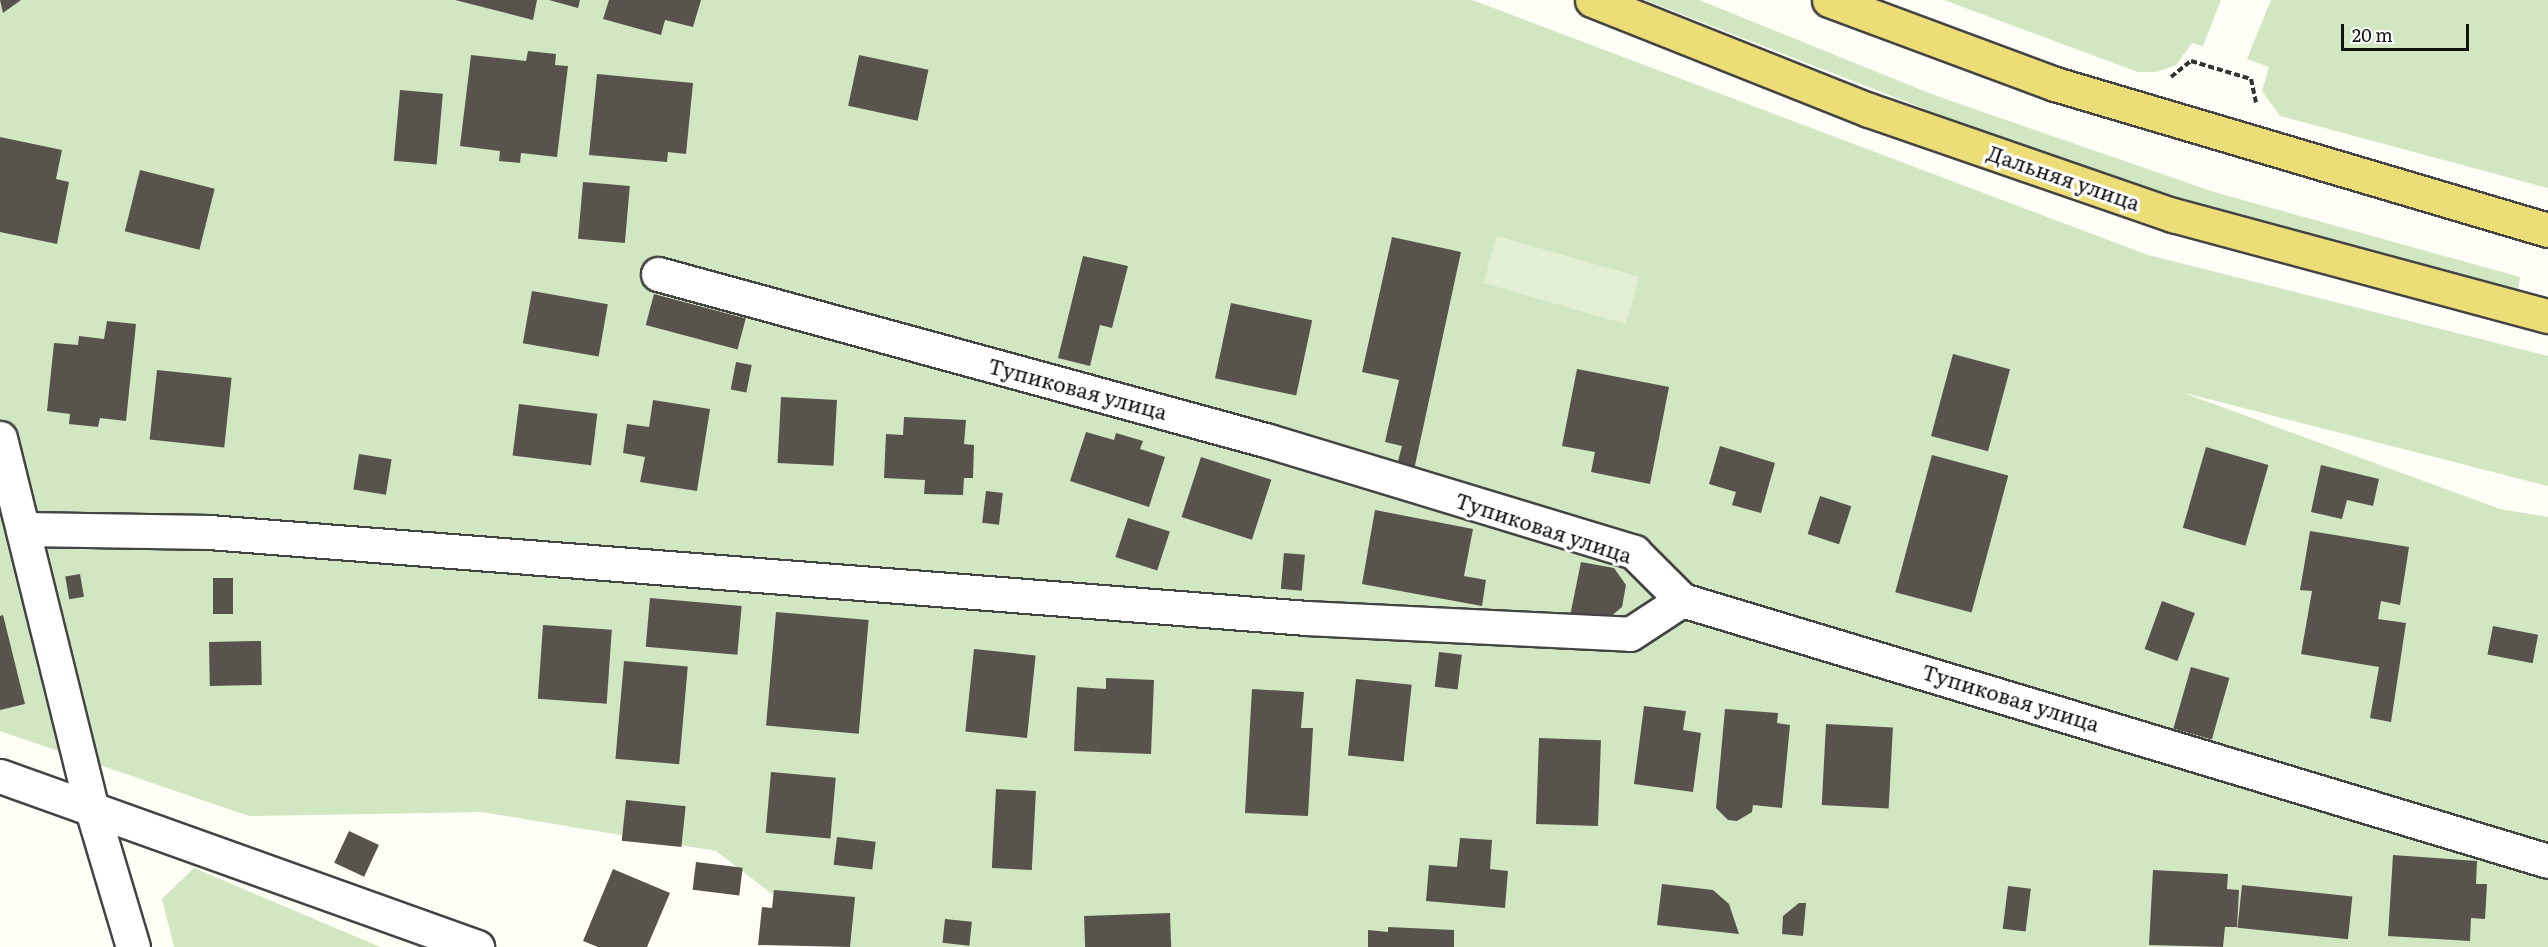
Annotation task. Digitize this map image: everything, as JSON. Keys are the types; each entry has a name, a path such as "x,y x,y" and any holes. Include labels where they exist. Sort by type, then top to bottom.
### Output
{"main road":[{"name":"Дальняя улица","path":"1592,0 1869,110 2173,215 2548,316"},
{"path":"1829,0 2055,84 2548,230"}],"street":[{"name":"Тупиковая улица","path":"658,274 1269,441 1634,552 1682,600 2548,861"},
{"path":"0,438 26,529 91,806 133,947"},
{"path":"26,529 209,532 1306,618 1630,634 1682,600"},
{"path":"0,776 91,806 477,947"}],"green space":[{"path":"0,0 1472,0 2148,255 2548,356 2548,486 2181,392 2500,509 2548,517 2548,947 841,947 716,851 482,812 249,816 0,731"},
{"path":"1645,0 1699,0 1934,95 2214,192 2520,277 2517,296 2412,271 2038,153"},
{"path":"1944,0 2221,0 2203,46 2192,43 2176,65 2157,72 2138,72"},
{"path":"2271,0 2548,0 2548,188 2280,116 2262,91 2269,67 2247,59"},
{"path":"1497,236 1639,277 1626,324 1483,283"},
{"path":"194,868 380,947 174,947 162,899"}],"building":[{"path":"0,0 21,0 3,13"},
{"path":"455,0 537,0 533,20"},
{"path":"549,0 580,0 578,8"},
{"path":"609,0 701,0 693,27 665,20 661,35 603,19"},
{"path":"528,51 556,54 555,65 568,66 557,157 521,153 520,163 499,161 500,151 460,146 471,55 526,61"},
{"path":"859,55 928,70 918,121 848,106"},
{"path":"597,74 693,83 686,154 668,152 667,162 589,155"},
{"path":"400,90 443,94 437,164 394,161"},
{"path":"0,137 62,150 56,179 69,182 57,244 0,232"},
{"path":"140,170 215,189 199,250 125,231"},
{"path":"583,182 630,186 625,243 578,239"},
{"path":"1392,237 1461,252 1414,470 1397,465 1402,446 1385,442 1399,380 1362,372"},
{"path":"1083,256 1128,266 1112,328 1100,325 1090,366 1058,358"},
{"path":"532,291 608,304 599,357 523,343"},
{"path":"654,294 746,319 737,349 646,325"},
{"path":"1231,303 1312,320 1296,396 1215,378"},
{"path":"107,321 136,324 126,421 100,418 98,427 69,424 70,414 47,411 54,343 78,345 79,336 104,339"},
{"path":"1953,354 2010,369 1988,451 1931,436"},
{"path":"736,362 752,365 746,393 731,389"},
{"path":"1577,369 1669,387 1650,484 1591,472 1595,452 1562,446"},
{"path":"157,370 232,378 224,447 150,440"},
{"path":"781,397 837,400 833,466 778,463"},
{"path":"653,400 710,409 697,491 640,482 645,457 623,453 627,424 649,427"},
{"path":"519,404 597,414 591,465 513,456"},
{"path":"904,417 966,420 964,444 974,445 973,478 964,478 963,495 924,494 925,480 884,478 886,434 903,435"},
{"path":"1086,432 1114,440 1116,433 1143,441 1140,449 1165,457 1149,507 1070,481"},
{"path":"1720,446 1775,463 1761,513 1732,505 1736,492 1709,484"},
{"path":"2206,447 2268,465 2245,546 2183,528"},
{"path":"359,454 392,459 386,495 353,490"},
{"path":"1932,455 2008,475 1972,613 1895,592"},
{"path":"1201,457 1271,480 1252,540 1182,517"},
{"path":"2321,465 2379,479 2373,506 2347,500 2342,519 2311,512"},
{"path":"986,491 1003,493 999,525 982,523"},
{"path":"1820,496 1851,506 1839,544 1808,534"},
{"path":"1375,510 1473,529 1464,576 1486,580 1482,606 1362,584"},
{"path":"1128,518 1170,532 1157,571 1115,557"},
{"path":"2310,531 2409,547 2400,605 2381,601 2378,619 2406,623 2391,722 2370,718 2379,667 2301,654 2312,591 2300,590"},
{"path":"1284,553 1305,555 1302,591 1281,589"},
{"path":"1581,562 1614,568 1626,585 1622,607 1603,623 1570,616"},
{"path":"80,574 84,597 69,599 65,577"},
{"path":"213,578 233,578 233,614 213,614"},
{"path":"650,598 742,606 737,655 646,647"},
{"path":"2162,601 2195,613 2177,661 2145,649"},
{"path":"776,612 869,620 859,734 766,726"},
{"path":"3,615 25,704 0,710 0,616"},
{"path":"543,625 612,630 607,704 538,699"},
{"path":"2493,626 2538,635 2533,663 2487,654"},
{"path":"261,641 262,685 210,686 209,642"},
{"path":"974,649 1036,655 1027,738 965,732"},
{"path":"1439,652 1462,655 1458,690 1435,687"},
{"path":"624,661 688,667 679,764 615,759"},
{"path":"2191,667 2229,678 2212,740 2173,729"},
{"path":"1106,678 1154,680 1151,754 1074,751 1077,687 1106,689"},
{"path":"1356,679 1412,685 1404,761 1348,756"},
{"path":"1252,689 1304,692 1301,728 1313,728 1308,816 1245,813"},
{"path":"1644,706 1686,711 1683,730 1701,733 1693,792 1634,784"},
{"path":"1725,709 1778,713 1777,723 1790,725 1782,808 1753,805 1752,812 1737,821 1728,820 1716,808"},
{"path":"1826,724 1893,728 1889,808 1822,805"},
{"path":"1539,738 1601,740 1598,826 1536,824"},
{"path":"771,772 836,778 830,838 766,833"},
{"path":"996,789 1036,791 1032,870 992,868"},
{"path":"626,800 686,806 681,847 622,841"},
{"path":"349,831 379,845 364,877 334,863"},
{"path":"837,837 876,842 872,870 834,865"},
{"path":"1460,838 1492,840 1490,869 1508,871 1505,908 1426,901 1429,865 1457,867"},
{"path":"2393,855 2477,861 2476,884 2487,884 2485,919 2471,918 2470,941 2388,936"},
{"path":"696,862 743,868 739,896 693,890"},
{"path":"613,869 670,893 647,947 598,947 583,941"},
{"path":"2153,870 2228,874 2227,889 2239,890 2237,927 2225,927 2223,947 2149,945"},
{"path":"1662,884 1713,890 1729,904 1739,934 1657,925"},
{"path":"2242,885 2352,897 2348,939 2238,928"},
{"path":"2008,886 2031,889 2026,931 2003,929"},
{"path":"774,890 855,897 850,947 758,945 762,907 772,908"},
{"path":"1799,903 1806,903 1803,936 1782,934 1783,916"},
{"path":"1170,913 1171,947 1085,947 1084,916"},
{"path":"945,919 972,922 969,946 942,943"},
{"path":"1388,927 1454,930 1454,947 1368,947 1368,930 1388,932"}]}
